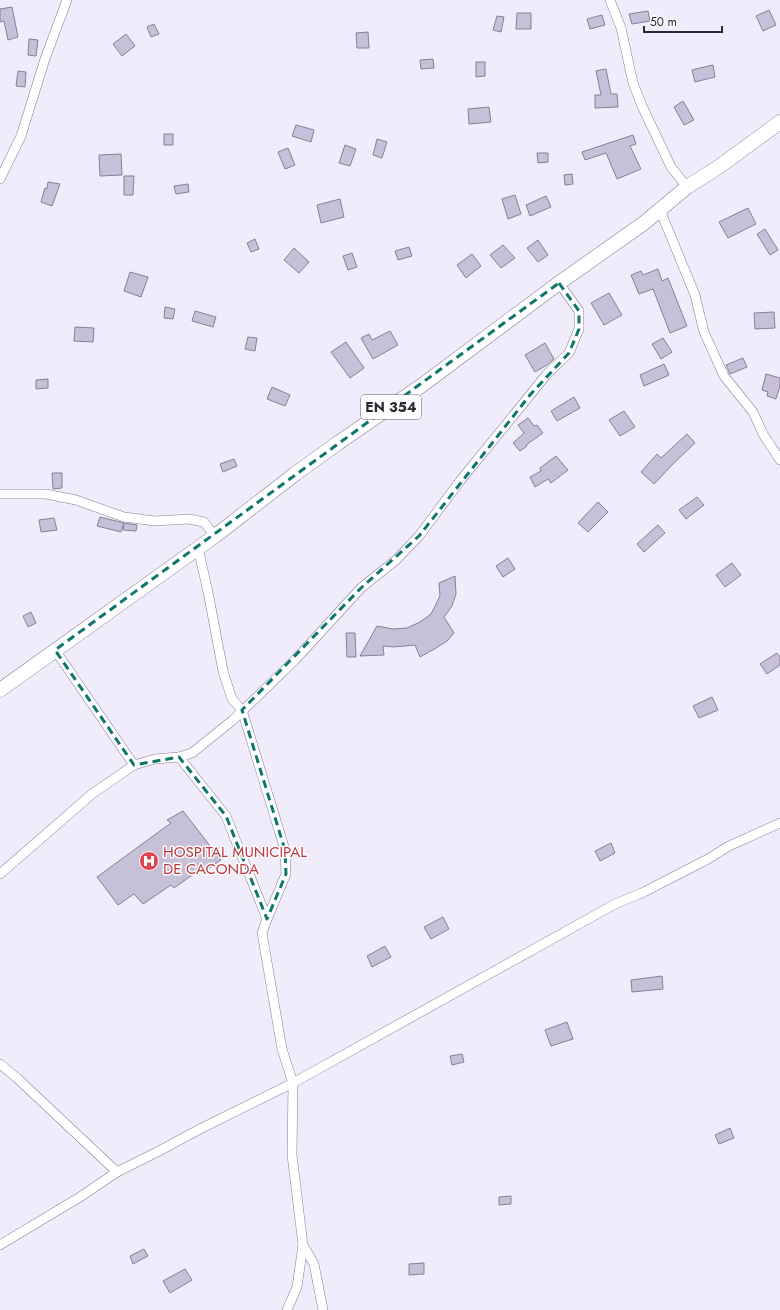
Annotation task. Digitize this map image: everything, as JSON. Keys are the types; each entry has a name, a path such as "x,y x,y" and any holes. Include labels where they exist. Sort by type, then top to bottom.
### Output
{"main road":[{"name":"EN 354","path":"0,690 105,616 215,536 295,474 421,386 644,223 687,187 720,166 780,122"}],"street":[{"path":"0,179 20,136 66,0"},
{"path":"610,0 620,28 634,83 642,106 671,167 687,187"},
{"path":"660,210 695,295 704,332 724,376 753,412 763,434 780,460"},
{"path":"0,874 92,794 134,765 156,759 179,758 192,753 242,710 295,660 361,588 396,560 419,536 460,481 530,395 569,353 579,329 579,311 559,284"},
{"path":"0,494 46,494 76,500 124,517 155,521 189,519 204,522 215,536"},
{"path":"198,548 224,676 232,699 242,710 286,856 286,874 262,932 282,1049 293,1083 292,1155 303,1245 297,1288 287,1310"},
{"path":"55,650 134,765"},
{"path":"179,758 226,816 267,920"},
{"path":"0,1245 80,1197 117,1172 160,1152 202,1128 293,1083 616,904 644,892 729,846 780,823"},
{"path":"0,1064 17,1078 117,1172"},
{"path":"303,1245 314,1264 323,1310"}],"highlighted area":[{"path":"559,283 579,311 579,329 569,353 530,395 419,536 361,588 242,710 285,850 286,874 267,919 226,816 179,757 134,765 55,650"}],"building":[{"path":"12,7 18,37 8,40 4,21 0,22 0,9"},
{"path":"769,10 776,25 763,31 756,16"},
{"path":"648,11 650,21 632,24 629,14"},
{"path":"517,13 531,13 531,29 516,29"},
{"path":"602,15 605,25 590,29 587,19"},
{"path":"497,16 504,17 501,32 493,30"},
{"path":"154,24 159,34 151,37 147,27"},
{"path":"368,32 369,48 357,48 356,33"},
{"path":"126,34 135,46 122,56 113,44"},
{"path":"29,39 38,40 36,56 28,55"},
{"path":"433,59 434,68 421,69 420,60"},
{"path":"476,62 485,62 485,76 476,77"},
{"path":"713,65 715,77 695,82 692,70"},
{"path":"606,69 611,94 617,94 618,107 595,108 595,95 601,95 596,71"},
{"path":"18,71 26,72 25,87 16,86"},
{"path":"683,101 694,120 684,125 674,107"},
{"path":"489,107 491,122 469,124 468,109"},
{"path":"296,125 314,130 311,142 292,136"},
{"path":"164,134 173,134 173,145 164,145"},
{"path":"633,135 636,144 630,146 641,169 617,179 606,153 585,160 582,152"},
{"path":"377,139 387,142 382,158 373,155"},
{"path":"345,145 356,149 350,166 339,163"},
{"path":"288,148 295,165 285,169 278,152"},
{"path":"537,153 548,153 548,162 538,163"},
{"path":"121,154 122,175 100,176 99,155"},
{"path":"572,174 573,184 565,185 564,175"},
{"path":"124,176 134,176 133,195 124,195"},
{"path":"48,182 60,184 52,206 41,202 45,188 47,189"},
{"path":"188,184 189,192 176,194 174,186"},
{"path":"515,195 521,214 508,219 502,199"},
{"path":"546,196 551,207 530,216 526,205"},
{"path":"340,199 344,217 321,223 317,205"},
{"path":"748,208 756,224 728,238 719,222"},
{"path":"765,229 778,250 770,255 757,234"},
{"path":"255,239 259,249 251,252 247,243"},
{"path":"538,240 548,255 538,262 527,248"},
{"path":"503,245 515,258 501,268 490,255"},
{"path":"409,247 412,256 398,260 395,251"},
{"path":"294,248 309,262 299,273 284,260"},
{"path":"352,253 357,267 348,270 343,256"},
{"path":"472,254 481,266 466,278 457,265"},
{"path":"658,269 662,281 668,278 687,326 670,333 653,289 639,294 631,275 641,271 643,275"},
{"path":"130,272 148,277 141,297 124,291"},
{"path":"609,293 622,315 604,325 591,303"},
{"path":"165,307 175,309 173,319 164,318"},
{"path":"195,311 216,317 213,327 192,321"},
{"path":"774,312 775,328 755,329 754,313"},
{"path":"75,327 94,328 93,342 74,341"},
{"path":"390,331 398,345 373,359 361,338 369,334 372,340"},
{"path":"248,337 257,338 255,351 245,349"},
{"path":"663,338 672,352 661,359 652,344"},
{"path":"346,342 364,368 350,378 331,352"},
{"path":"545,343 554,359 535,372 525,355"},
{"path":"743,358 747,367 730,374 726,365"},
{"path":"664,364 669,375 644,386 640,375"},
{"path":"766,374 780,378 780,386 776,399 767,396 768,392 762,390"},
{"path":"48,379 48,388 36,389 36,380"},
{"path":"272,387 290,395 285,406 267,399"},
{"path":"574,397 580,408 557,421 551,411"},
{"path":"624,411 635,427 620,436 609,420"},
{"path":"528,418 534,426 537,425 543,433 520,451 513,443 524,433 518,425"},
{"path":"687,434 695,443 654,484 641,472 657,454 661,458"},
{"path":"556,456 568,470 551,483 548,479 535,487 530,477 541,471 540,468"},
{"path":"234,459 237,466 223,472 220,464"},
{"path":"52,473 62,473 62,488 53,489"},
{"path":"697,497 704,505 686,519 679,510"},
{"path":"598,502 608,512 588,532 578,523"},
{"path":"100,517 124,523 121,532 97,526"},
{"path":"54,518 57,530 41,532 39,520"},
{"path":"124,523 137,525 136,531 123,530"},
{"path":"658,525 665,533 644,552 637,544"},
{"path":"508,558 515,569 503,577 496,566"},
{"path":"732,563 741,575 725,587 716,575"},
{"path":"455,576 456,594 452,606 444,617 454,633 447,641 420,657 415,645 394,647 383,646 384,655 360,656 377,626 393,629 407,628 420,622 431,614 440,596 439,583"},
{"path":"31,612 36,623 28,627 23,616"},
{"path":"346,633 355,633 356,657 347,657"},
{"path":"777,653 780,657 780,665 767,674 760,664"},
{"path":"712,697 718,710 699,718 693,706"},
{"path":"183,811 221,860 205,871 202,868 174,888 171,885 143,904 134,894 118,905 97,877 171,823 167,820"},
{"path":"611,843 615,853 600,861 595,851"},
{"path":"443,917 449,929 431,939 424,927"},
{"path":"385,946 391,957 372,967 367,956"},
{"path":"662,976 663,989 632,992 631,980"},
{"path":"567,1022 573,1039 551,1046 545,1030"},
{"path":"462,1054 464,1062 452,1065 450,1056"},
{"path":"730,1128 734,1138 719,1144 715,1135"},
{"path":"511,1196 511,1204 499,1205 499,1197"},
{"path":"144,1249 148,1256 133,1264 130,1256"},
{"path":"424,1263 424,1274 409,1275 409,1264"},
{"path":"185,1269 192,1280 170,1293 163,1281"}],"place":[{"name":"HOSPITAL MUNICIPAL DE CACONDA","path":"149,861"}]}
